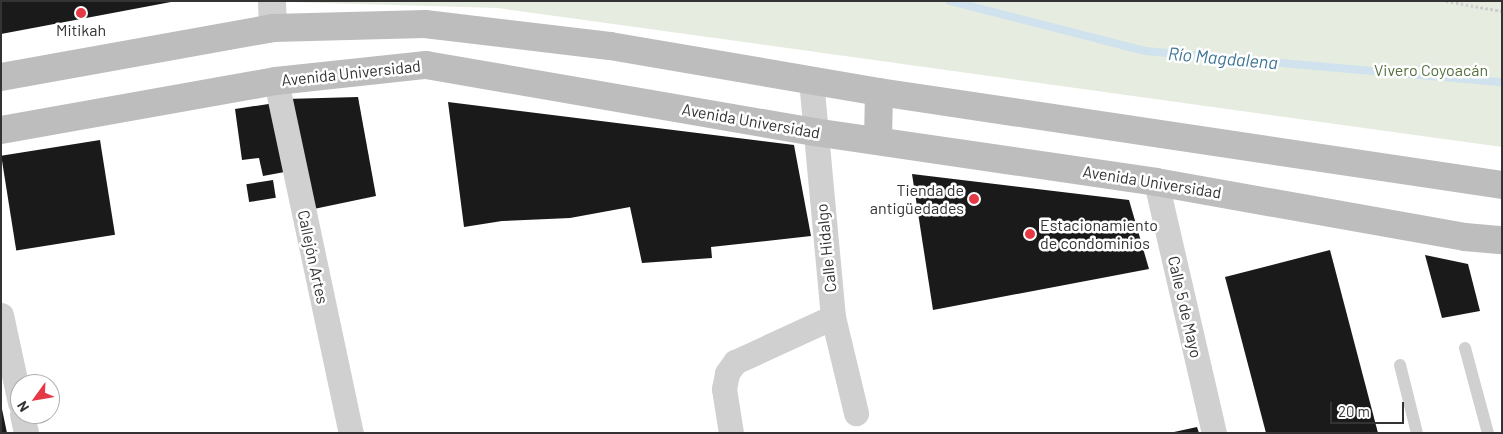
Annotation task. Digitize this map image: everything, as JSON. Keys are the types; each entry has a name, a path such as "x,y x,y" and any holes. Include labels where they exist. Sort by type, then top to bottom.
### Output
{"main road":[{"path":"1,77 274,28 425,24 610,46 879,92 1502,185"},
{"name":"Avenida Universidad","path":"1,130 276,81 426,65 814,132 1156,182 1465,237 1502,240"},
{"path":"878,140 879,92"}],"street":[{"path":"272,1 274,28"},
{"name":"Calle Hidalgo","path":"811,80 814,132 833,317 856,413"},
{"name":"Callejón Artes","path":"276,81 351,433"},
{"name":"Calle 5 de Mayo","path":"1156,182 1214,433"},
{"path":"1,315 14,374"},
{"path":"731,433 724,389 727,373 735,362 833,317"}],"lane":[{"path":"1465,348 1488,433"},
{"path":"1400,365 1417,433"}],"path":[{"path":"1446,1 1502,11"}],"green space":[{"name":"Vivero Coyoacán","path":"1502,1 1502,147 498,8 288,2"}],"building":[{"path":"1,1 171,1 171,2 1,34"},
{"path":"358,97 376,196 309,210 286,99"},
{"path":"448,102 794,145 811,236 711,247 712,258 642,263 630,207 570,218 502,221 464,227"},
{"path":"275,103 290,171 263,176 259,158 242,160 235,109"},
{"path":"100,140 115,235 16,250 1,156"},
{"name":"Estacionamiento de condominios","path":"912,174 1129,200 1149,269 933,310"},
{"path":"273,180 276,198 249,202 246,184"},
{"path":"1330,250 1378,433 1266,433 1225,277"},
{"path":"1425,255 1468,264 1480,311 1442,318"},
{"path":"2,409 7,433 1,433"},
{"path":"1197,427 1199,433 1174,433 1174,432"}],"waterway":[{"name":"Río Magdalena","path":"950,1 1145,51 1502,82"}],"place":[{"name":"Mitikah","path":"81,13"},
{"name":"Tienda de antigüedades","path":"974,199"},
{"name":"Estacionamiento de condominios","path":"1030,234"}]}
